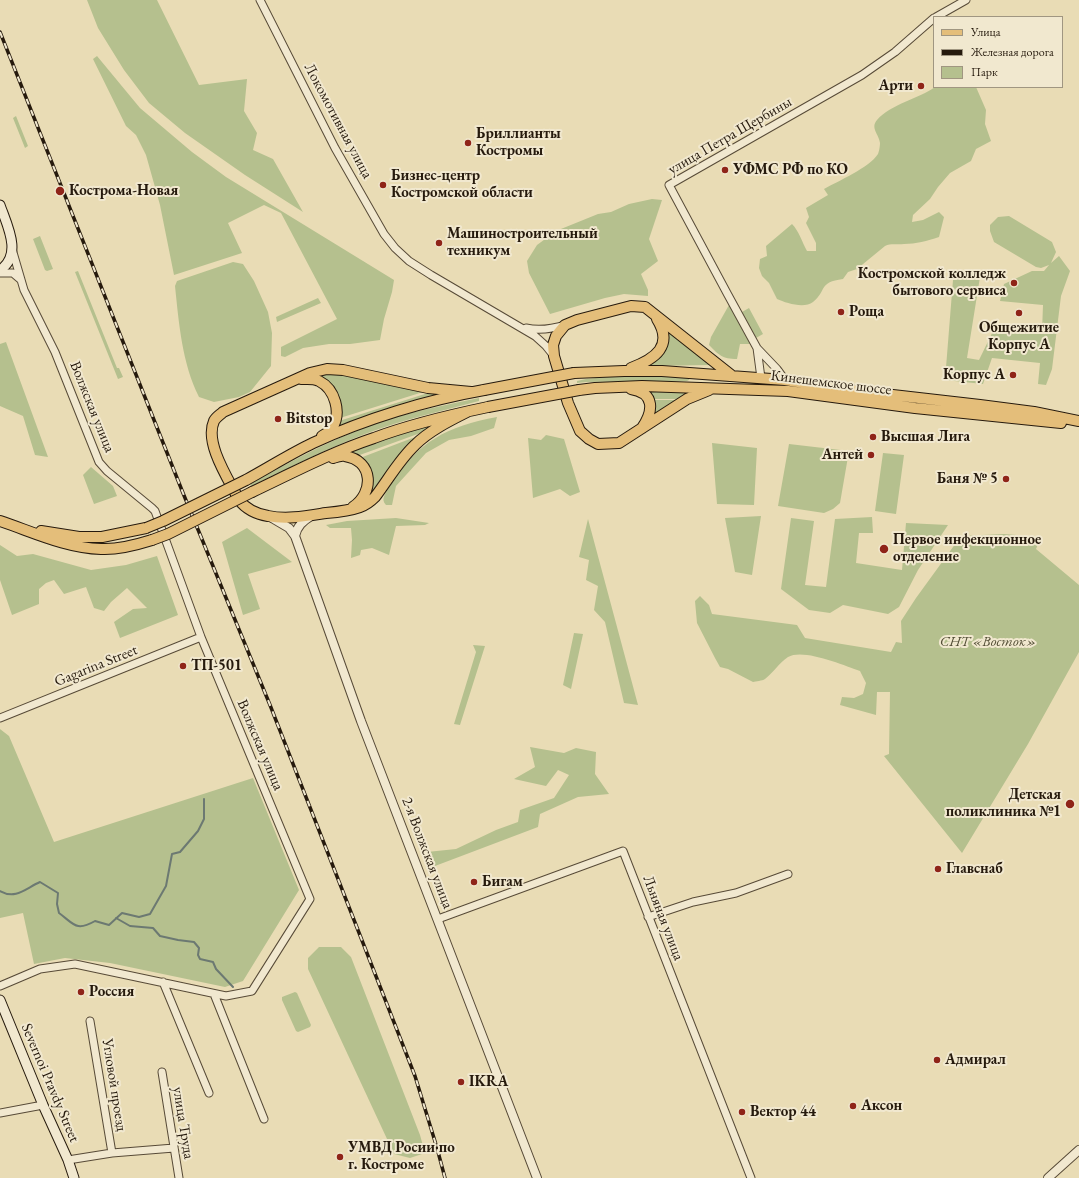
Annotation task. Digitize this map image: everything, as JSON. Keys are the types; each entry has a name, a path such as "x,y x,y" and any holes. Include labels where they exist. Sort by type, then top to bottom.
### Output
{"main road":[{"path":"0,206 11,237 12,247 10,258 5,267 0,270"},
{"path":"0,264 10,258"},
{"path":"716,388 687,400 619,443 598,444 589,439 580,431 570,408 554,356 553,345 556,336 565,325 583,318 631,306 645,307 731,376"},
{"path":"624,371 652,359 661,349 664,338 662,327 654,314"},
{"path":"467,412 447,422 416,444 401,460 376,497 361,507 299,518 267,516 249,510 243,506 216,454 213,442 212,430 214,420 223,412 310,373 327,369 343,370 428,388 471,392"},
{"name":"Кинешемское шоссе","path":"471,392 574,373 624,371 731,376 785,380 849,390 1034,412 1079,422"},
{"path":"297,379 310,378 318,380 327,386 333,395 336,405 333,427 312,444"},
{"path":"616,387 637,390 644,394 648,399 650,406 649,419 641,430"},
{"name":"Кинешемское шоссе","path":"467,412 595,388 716,388 788,391 923,409 1034,421 1079,422"},
{"path":"27,530 47,531 79,537 102,537 146,528 246,480 312,444 354,426 390,414 471,392"},
{"path":"0,521 45,537 77,546 101,549 130,547 168,534 252,492 348,447 375,437 467,412"},
{"path":"322,460 344,456 361,463 365,469 368,477 366,491 358,504 348,510"},
{"name":"Severnoi Pravdy Street","path":"0,1000 42,1105 68,1160 74,1178"}],"street":[{"name":"Локомотивная улица","path":"260,0 335,148 384,234 395,248 409,261 541,341 554,356"},
{"name":"улица Петра Щербины","path":"938,16 966,0"},
{"name":"улица Петра Щербины","path":"785,380 778,369 757,348 669,184 862,75 895,52 933,20"},
{"name":"Волжская улица","path":"0,986 40,969 74,964 226,996 252,991 310,899 201,637 155,511 107,471 99,462 55,352 26,294 20,279 12,247"},
{"path":"0,273 13,273 20,279"},
{"path":"520,327 536,330 565,325"},
{"name":"улица Петра Щербины","path":"757,348 761,378"},
{"path":"267,516 289,528 295,536"},
{"path":"295,536 296,530 303,520 311,516"},
{"name":"2-я Волжская улица","path":"295,536 361,721 537,1178"},
{"name":"Gagarina Street","path":"0,718 201,637"},
{"name":"Льняная улица","path":"438,919 623,852 751,1178"},
{"path":"648,917 694,902 736,893 788,874"},
{"path":"163,982 209,1093"},
{"path":"214,994 264,1119"},
{"name":"Угловой проезд","path":"90,1021 112,1153"},
{"name":"улица Труда","path":"162,1072 179,1178"},
{"path":"0,1113 42,1105"},
{"name":"Угловой проезд","path":"68,1160 112,1153 174,1148"},
{"path":"1048,1178 1079,1150"}],"green space":[{"path":"87,0 157,0 199,85 247,79 244,111 257,133 253,150 273,159 303,212 245,175 185,133 149,103 124,70 98,28"},
{"path":"97,56 140,108 192,152 226,177 394,280 380,340 350,344 329,344 303,348 285,357 281,356 281,347 337,319 281,213 264,205 228,223 242,253 174,275 160,205 146,155 136,135 126,126 93,59"},
{"path":"933,88 976,88 986,110 985,124 991,141 976,149 971,161 950,173 930,199 913,215 912,222 923,220 939,212 944,217 939,237 917,243 892,244 885,246 857,269 848,272 843,279 835,280 826,285 817,298 809,304 795,305 777,299 769,283 762,276 759,268 760,259 767,256 766,246 792,224 799,233 807,251 816,251 816,243 806,223 809,217 806,208 828,195 824,189 861,169 874,159 878,154 880,143 874,126 883,114"},
{"path":"16,116 28,146 25,148 13,118"},
{"path":"652,199 662,200 649,239 658,261 641,274 648,290 648,296 624,294 550,314 529,273 527,261 537,245 556,231 598,214 611,212 629,204"},
{"path":"1009,216 1052,242 1056,252 1051,263 1059,256 1070,271 1061,296 1052,369 1046,385 1038,384 1040,363 992,358 983,384 945,380 953,280 970,269 980,277 967,358 979,360 995,327 1042,332 1043,305 1000,301 1004,284 1032,271 1044,271 1049,265 1041,268 1036,267 994,242 990,231 990,225 998,217"},
{"path":"40,236 53,269 47,271 45,270 33,239"},
{"path":"233,262 243,264 254,281 268,312 272,333 271,366 250,392 239,397 214,402 199,397 193,384 182,343 175,286 177,281"},
{"path":"78,271 117,368 119,368 123,377 118,379 75,272"},
{"path":"318,298 321,303 277,322 276,317"},
{"path":"729,305 753,344 740,344 737,359 721,356 709,345 711,337"},
{"path":"749,308 763,334 756,338 742,312"},
{"path":"668,329 710,365 648,366 656,359 665,345"},
{"path":"6,342 48,457 35,455 23,416 0,406 0,344"},
{"path":"338,373 423,392 340,418 316,375"},
{"path":"624,375 690,377 687,381 577,383 577,381 586,379"},
{"path":"648,391 691,391 679,399 653,399"},
{"path":"428,393 438,394 337,427 339,421"},
{"path":"479,398 479,401 407,420 365,434 322,452 251,486 250,484 320,447 373,424 414,412"},
{"path":"654,400 678,400 652,418 655,410"},
{"path":"497,417 494,428 471,436 449,440 426,453 396,486 392,505 386,505 384,503 385,494 400,471 423,447 448,431 463,425"},
{"path":"439,421 426,431 357,456 348,451"},
{"path":"423,434 382,484 367,498 360,458"},
{"path":"546,435 564,439 580,492 570,496 560,489 533,498 528,438 541,440"},
{"path":"712,443 757,448 754,505 717,504"},
{"path":"789,444 849,451 840,503 833,509 824,513 778,506"},
{"path":"883,453 904,455 896,514 875,511"},
{"path":"91,467 113,486 117,496 94,504 83,475"},
{"path":"761,516 752,575 735,572 725,518"},
{"path":"872,517 873,533 859,533 856,563 902,570 906,523 948,525 918,570 899,607 888,614 843,605 830,613 809,610 781,589 791,518 814,521 805,585 826,587 835,519"},
{"path":"396,518 429,523 425,525 396,526 389,555 372,548 361,550 360,555 351,558 351,528 330,528 326,525 347,521"},
{"path":"588,519 638,705 624,703 605,622 594,610 598,586 586,580 589,560 579,557"},
{"path":"247,528 292,562 248,574 260,609 243,615 222,542"},
{"name":"СНТ «Восток»","path":"1004,534 1041,537 1036,549 1079,585 1079,652 1028,744 962,853 884,756 889,754 890,692 877,692 876,715 840,705 842,697 854,698 863,694 866,683 860,671 823,658 803,655 788,657 765,679 753,682 728,669 720,667 697,623 695,601 700,596 709,605 712,614 797,625 805,638 891,652 896,642 902,643 901,621 961,536"},
{"path":"0,545 17,556 33,554 91,570 126,565 157,556 178,615 120,638 114,622 133,609 147,608 127,588 111,602 104,611 94,608 86,587 64,594 54,580 46,583 39,589 39,604 12,615 0,580"},
{"path":"574,633 583,634 571,689 563,685"},
{"path":"473,645 485,646 460,725 454,724 476,652"},
{"path":"0,729 9,736 54,842 253,778 299,890 243,981 225,987 110,963 65,958 34,964 23,913 0,918"},
{"path":"530,747 564,753 576,748 596,752 595,774 609,794 578,797 540,814 538,827 435,866 428,864 427,852 456,849 496,830 518,822 520,810 554,798 569,775 558,770 546,786 514,779 535,767"},
{"path":"319,947 341,947 351,957 420,1135 425,1153 410,1158 394,1154 308,969 308,958"},
{"path":"295,992 297,993 311,1025 310,1027 298,1032 296,1031 282,1000 282,997"}],"waterway":[{"path":"0,891 16,894 40,882 58,893 57,904 59,913 72,923 79,926 95,921 109,925 122,913 139,917 150,914 166,886 172,854 180,852 198,831 204,819 204,799"},
{"path":"116,918 130,926 153,928 160,936 194,942 199,948 198,955 200,959 213,962 216,969 233,987"}],"railway":[{"path":"0,32 183,493 270,705 415,1076 445,1178"}],"place":[{"name":"Арти","path":"921,86"},
{"name":"Бриллианты Костромы","path":"468,143"},
{"name":"УФМС РФ по КО","path":"725,170"},
{"name":"Бизнес-центр Костромской области","path":"383,185"},
{"name":"Кострома-Новая","path":"60,191"},
{"name":"Машиностроительный техникум","path":"439,243"},
{"name":"Костромской колледж бытового сервиса","path":"1014,283"},
{"name":"Роща","path":"841,312"},
{"name":"Общежитие Корпус А","path":"1019,313"},
{"name":"Корпус А","path":"1013,375"},
{"name":"Bitstop","path":"278,419"},
{"name":"Высшая Лига","path":"873,437"},
{"name":"Антей","path":"871,455"},
{"name":"Баня № 5","path":"1006,479"},
{"name":"Первое инфекционное отделение","path":"884,549"},
{"name":"ТП-501","path":"183,666"},
{"name":"Детская поликлиника №1","path":"1070,804"},
{"name":"Главснаб","path":"938,869"},
{"name":"Бигам","path":"474,882"},
{"name":"Россия","path":"81,992"},
{"name":"Адмирал","path":"937,1060"},
{"name":"IKRA","path":"461,1082"},
{"name":"Аксон","path":"853,1106"},
{"name":"Вектор 44","path":"742,1112"},
{"name":"УМВД Росии по г. Костроме","path":"340,1157"}]}
